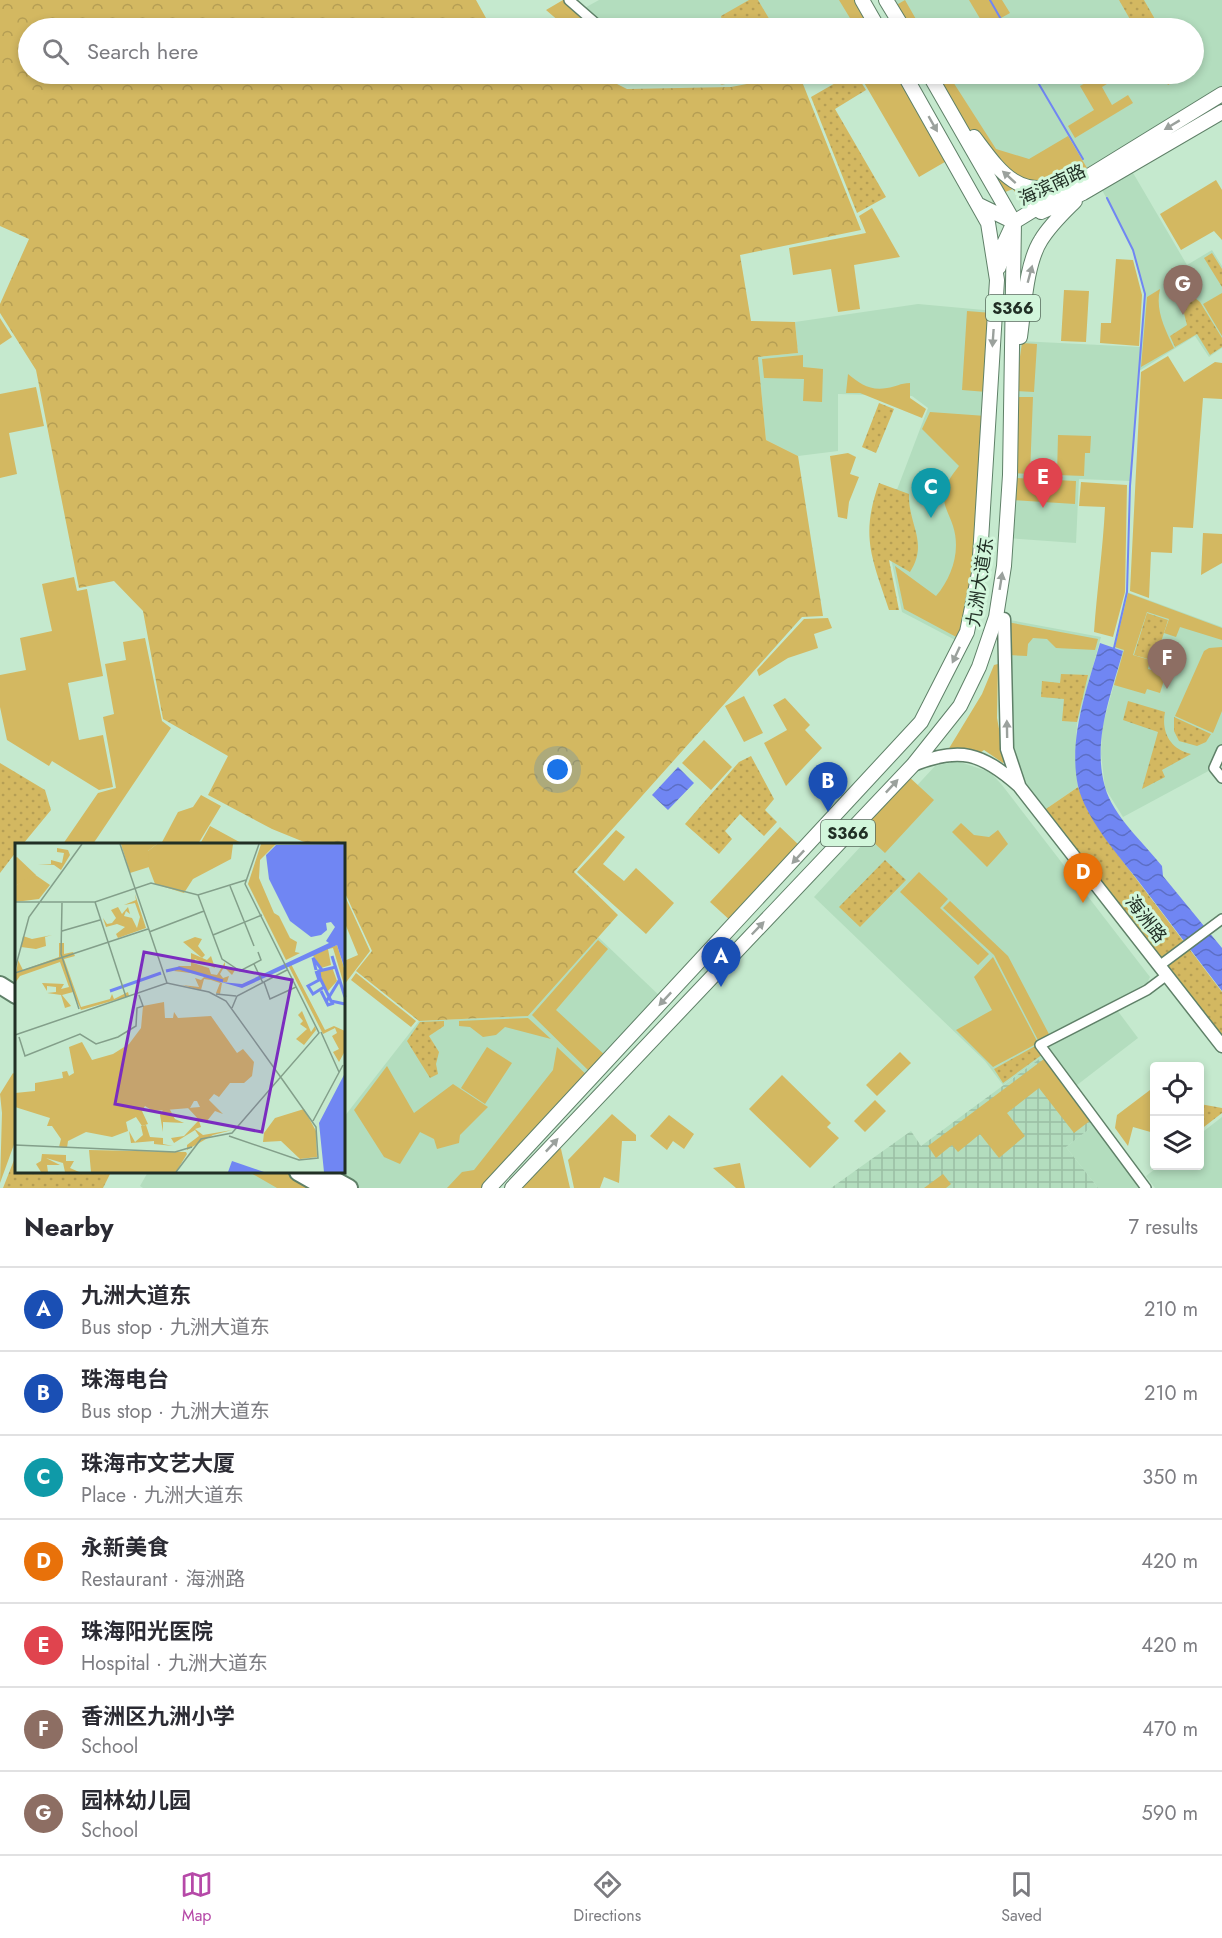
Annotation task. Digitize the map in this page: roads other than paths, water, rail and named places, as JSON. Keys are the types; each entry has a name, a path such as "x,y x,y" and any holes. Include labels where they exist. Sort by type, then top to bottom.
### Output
{"highway":[{"path":"0,985 15,993"},
{"path":"0,996 15,1004"},
{"path":"300,1173 326,1188"},
{"path":"322,1173 349,1188"}],"main road":[{"path":"862,0 870,18"},
{"path":"886,0 897,18"},
{"name":"九洲大道东","path":"489,1188 921,722 967,632 979,573 997,280 988,223 910,84"},
{"path":"935,84 1014,222"},
{"path":"938,90 988,155 1017,184 1035,190 1054,188 1083,178"},
{"name":"海滨南路","path":"1014,222 1222,94"},
{"name":"海滨南路","path":"1014,222 1028,219 1083,193 1222,112"},
{"path":"1011,393 1028,281 1039,242 1056,220 1083,193"},
{"path":"979,205 1014,222"},
{"path":"997,280 1002,248 1014,222"},
{"name":"九洲大道东","path":"512,1188 913,765 960,706 979,667 996,617 1004,566 1010,475 1014,222"},
{"path":"511,1164 524,1174"}],"street":[{"path":"569,0 590,18"},
{"path":"1004,619 1007,749 1019,786"},
{"path":"1222,750 1214,768 1222,778"},
{"path":"913,765 946,754 970,755 996,765 1019,786"},
{"name":"海洲路","path":"1019,786 1222,1046"},
{"path":"1146,1188 1040,1045 1147,990 1185,946 1222,919"}],"water":[{"path":"1100,643 1123,651 1102,735 1101,753 1105,787 1122,819 1162,866 1163,876 1222,948 1222,991 1103,835 1082,798 1076,768 1077,732"},
{"path":"678,767 694,783 668,810 652,795"}],"waterway":[{"path":"990,0 1000,18"},
{"path":"1039,84 1083,159"},
{"path":"1107,198 1133,250 1145,294 1130,486 1127,592 1114,648"}],"place":[{"name":"园林幼儿园","path":"1183,315"},
{"name":"珠海阳光医院","path":"1043,508"},
{"name":"珠海市文艺大厦","path":"931,518"},
{"name":"香洲区九洲小学","path":"1167,689"},
{"name":"珠海电台","path":"828,812"},
{"name":"永新美食","path":"1083,903"},
{"name":"九洲大道东","path":"721,987"}]}
